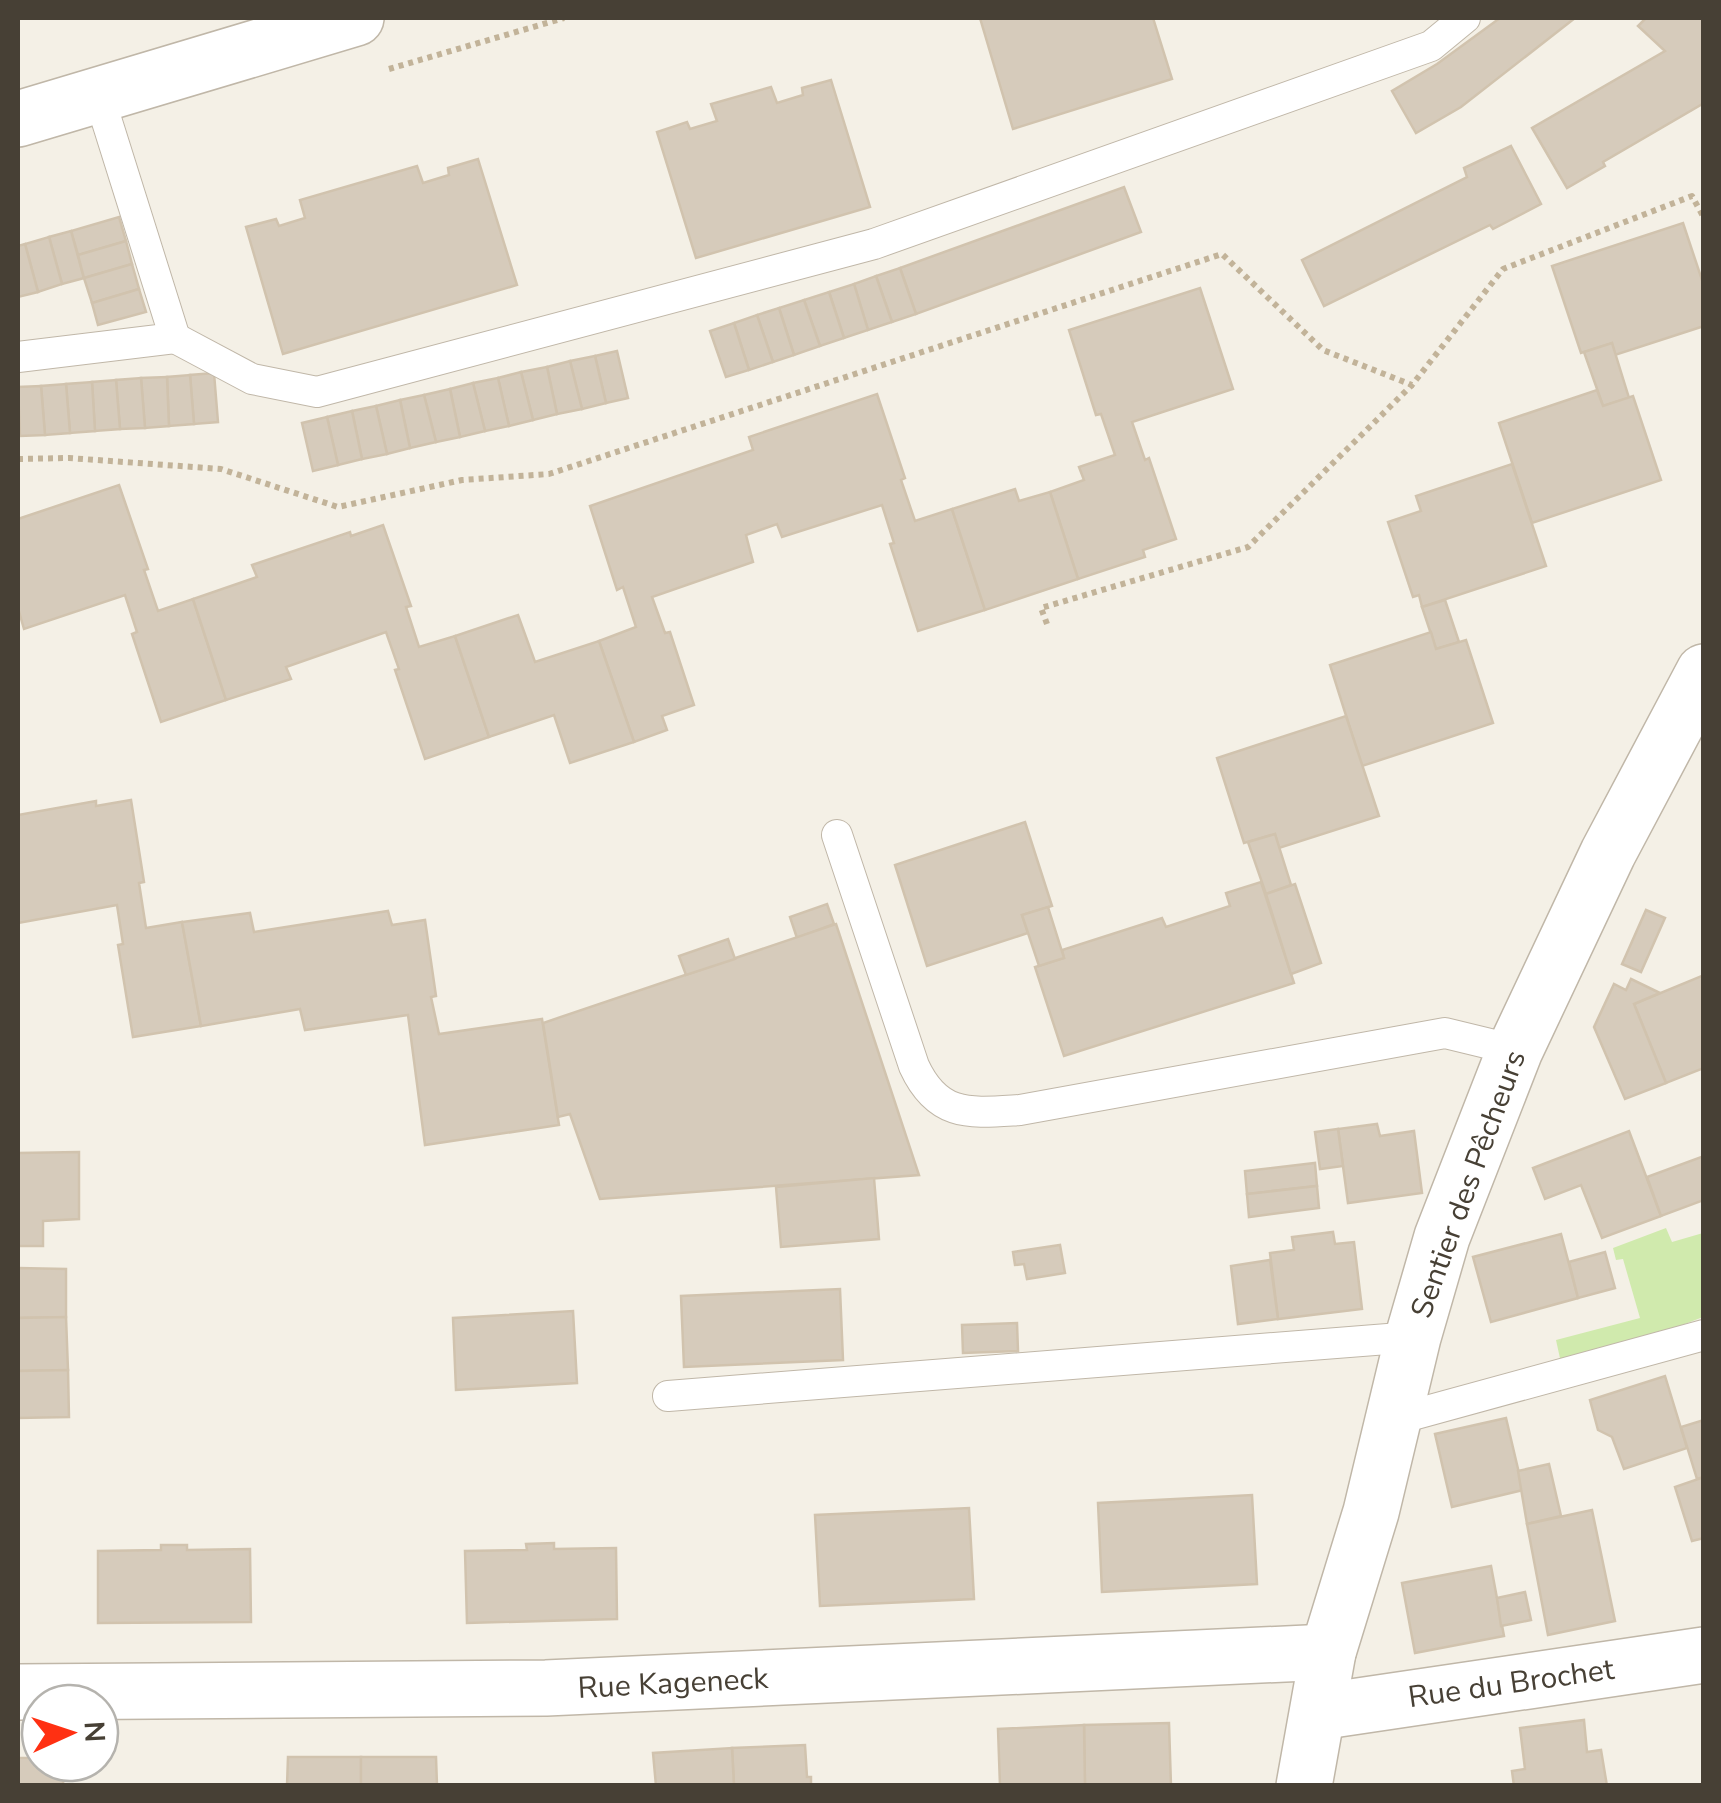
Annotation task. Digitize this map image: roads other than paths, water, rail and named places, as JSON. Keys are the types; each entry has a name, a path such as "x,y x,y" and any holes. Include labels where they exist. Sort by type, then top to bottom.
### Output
{"street":[{"path":"18,119 356,18"},
{"name":"Sentier des Pêcheurs","path":"1304,1786 1328,1652 1357,1561 1442,1237 1515,1050 1608,853 1704,672"},
{"name":"Rue Kageneck","path":"18,1692 546,1688 1328,1652"},
{"name":"Rue du Brochet","path":"1318,1712 1704,1655"}],"lane":[{"path":"18,357 175,338 252,379 317,392 874,244 1430,46 1465,18"},
{"path":"98,93 175,338"},
{"path":"837,835 914,1066 935,1100 950,1108 1020,1110 1445,1032 1515,1050"},
{"path":"1394,1420 1704,1335"},
{"path":"668,1396 1413,1337"}]}
